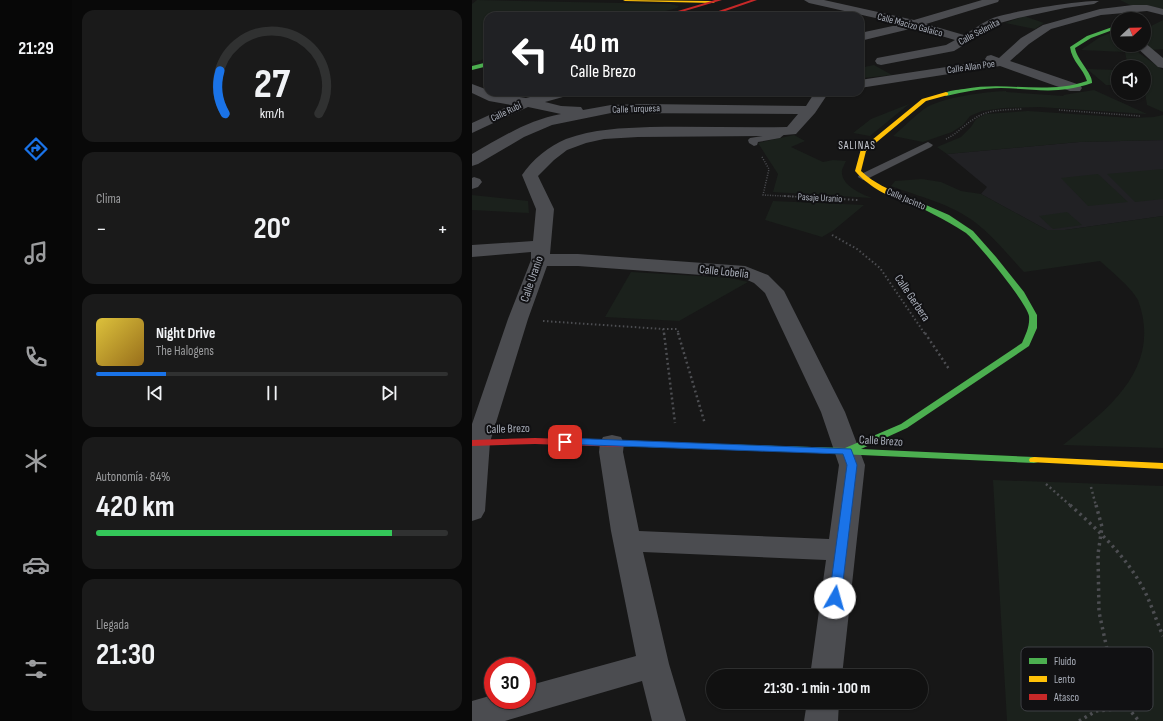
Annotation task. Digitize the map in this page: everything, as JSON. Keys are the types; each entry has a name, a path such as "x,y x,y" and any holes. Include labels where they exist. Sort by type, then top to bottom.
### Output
{"street":[{"path":"625,0 754,0"},
{"path":"716,12 754,0"},
{"name":"Calle Macizo Galaico","path":"809,0 861,12"},
{"path":"828,4 852,0"},
{"path":"864,36 890,31 994,0"},
{"name":"Calle Selenita","path":"881,61 950,48 967,49 996,21 1016,15 1065,5 1101,0"},
{"path":"679,12 724,1"},
{"path":"692,12 724,1"},
{"name":"Calle Allan Poe","path":"864,83 1002,62 1025,41 1047,27 1100,12 1147,8 1163,13"},
{"name":"Calle Macizo Galaico","path":"864,13 911,24 967,49"},
{"name":"Calle Allan Poe","path":"1151,18 1163,13"},
{"path":"863,176 858,170 863,150 924,100 956,92 989,87 1053,90 1075,88 1090,82 1090,77 1083,71 1073,57 1072,47 1089,37 1111,29"},
{"path":"967,49 1075,88"},
{"path":"1148,52 1163,64"},
{"path":"472,68 484,65"},
{"path":"472,77 484,74"},
{"path":"472,88 484,93"},
{"path":"490,96 494,98 542,105 561,110 611,109"},
{"name":"Calle Rubí","path":"472,129 525,103 550,96"},
{"path":"782,132 791,131 810,110 819,96"},
{"name":"Calle Turquesa","path":"472,161 518,134 548,121 611,109 810,110"},
{"name":"Calle Uranio","path":"472,511 475,443 541,253 545,209 530,175 544,160 563,146 591,137 622,132 690,130 782,132"},
{"name":"Calle Jacinto","path":"847,451 904,426 1026,344 1033,328 1033,315 1016,288 970,233 946,217 918,203 881,189 863,176"},
{"name":"Calle Lobelia","path":"472,251 541,253 578,260 745,272 757,276 765,281 774,291 833,412 852,465 840,550 827,669"},
{"name":"Calle Brezo","path":"475,443 534,441 677,445 847,451 1163,466"},
{"path":"612,443 612,452 627,541 652,664 669,721"},
{"path":"627,541 840,550"},
{"path":"472,716 652,664"},
{"path":"821,721 822,709"}],"lane":[{"path":"754,143 753,140 777,136 782,132"},
{"path":"863,176 928,145"}],"path":[{"path":"928,145 952,137 974,118 984,113 1028,109"},
{"path":"1059,110 1140,116"},
{"name":"Pasaje Uranio","path":"762,156 769,169 763,195 858,200"},
{"name":"Calle Gerbera","path":"832,235 852,245 867,255 880,268 961,388"},
{"path":"540,321 677,329 706,430"},
{"path":"663,329 677,445"},
{"path":"1043,482 1087,520 1124,560 1143,588 1163,636"},
{"path":"1090,483 1102,527 1098,554 1099,612 1107,647"},
{"path":"1079,721 1086,715 1097,711"},
{"path":"1131,711 1139,721"}],"shaded area":[{"path":"477,0 671,4 679,6 677,8 662,12 484,12 484,59 472,63 472,4"},
{"path":"1120,0 1163,0 1163,9 1143,5 1132,6"},
{"path":"1024,16 1044,23 1035,29 1005,23"},
{"path":"1163,20 1163,49 1151,50 1151,26"},
{"path":"1111,33 1111,51 1081,50 1100,37"},
{"path":"1125,52 1138,52 1149,60 1127,60"},
{"path":"1151,62 1163,70 1163,112 1147,105 1146,100 1151,100"},
{"path":"874,65 892,75 864,78 864,67"},
{"path":"1087,69 1111,70 1111,85 1106,85"},
{"path":"1094,90 1111,98 1111,100 1116,100 1147,114 1039,107 1004,108 982,111 970,116 963,125 952,132 923,142 893,136 924,109 941,101 952,98 1006,91 1064,96 1063,95"},
{"path":"909,104 870,136 853,133 871,119"},
{"path":"1028,111 1133,118 1163,115 1163,140 1079,142 947,154 937,147 961,137 971,127 976,119 986,114"},
{"path":"794,135 805,141 791,147 823,162 833,160 846,161 842,170 844,180 852,188 872,198 773,192 778,174 758,143"},
{"path":"1163,140 1163,216 1065,230 1047,230 981,194 987,187 947,154 1079,142"},
{"path":"1163,169 1163,199 1135,202 1107,174"},
{"path":"1098,174 1128,202 1088,206 1061,178"},
{"path":"922,179 941,182 961,191 981,194 1047,230 1065,230 1163,216 1163,448 1063,445 1097,417 1113,401 1127,384 1137,366 1143,346 1144,324 1138,300 1130,289 1100,261 1024,272 989,234 967,216 946,206 891,186 895,181"},
{"path":"472,195 528,201 529,213 472,210"},
{"path":"773,201 864,205 834,230 822,237 765,220"},
{"path":"1067,212 1082,225 1053,229 1039,216"},
{"path":"631,272 730,278 748,282 679,321 605,317"},
{"path":"993,480 1163,486 1163,721 1007,721"}],"traffic: fast":[{"path":"946,94 989,87 1052,90 1064,89 1090,82 1087,74 1075,58 1072,47 1089,37 1111,29"},
{"path":"472,68 484,65"},
{"path":"847,451 904,426 1026,344 1033,328 1033,315 1021,294 970,233 946,217 903,197"},
{"path":"622,444 796,449 1034,460"}],"traffic: slow":[{"path":"625,0 713,2"},
{"path":"903,197 873,184 858,171 863,150 924,100 946,94"},
{"path":"1034,460 1163,466"}],"traffic: jam":[{"path":"677,12 720,0"},
{"path":"718,12 755,0"},
{"path":"472,443 535,441 622,444"}],"district":[{"name":"SALINAS","path":"857,145"}],"route":[{"path":"565,442 796,448 847,451 852,465 835,598"}]}
